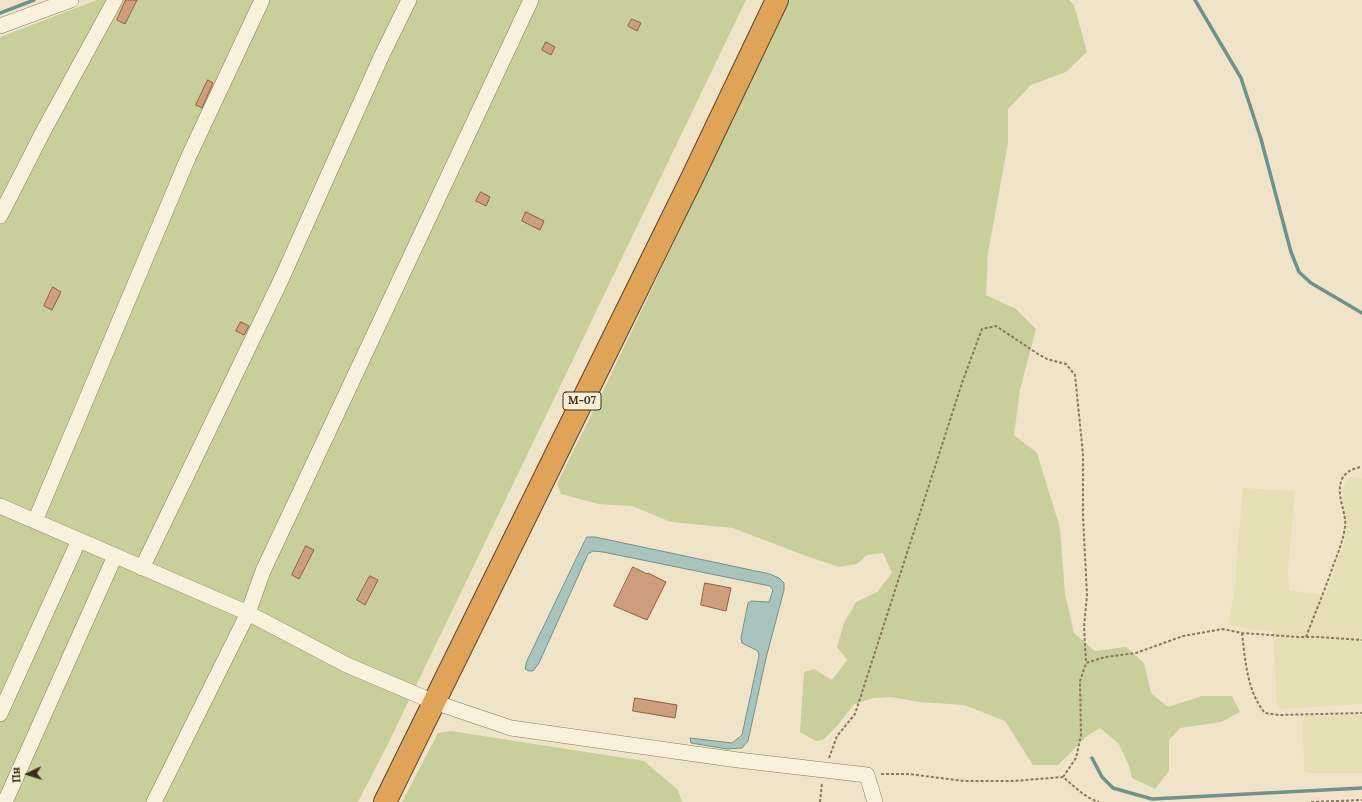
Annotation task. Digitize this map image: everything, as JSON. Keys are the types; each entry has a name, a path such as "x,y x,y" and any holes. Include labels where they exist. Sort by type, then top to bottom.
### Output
{"highway":[{"name":"М-07","path":"385,802 693,176 777,0"}],"street":[{"path":"0,26 71,0"},
{"path":"0,216 45,128 116,0"},
{"path":"36,521 188,158 262,0"},
{"path":"142,568 281,280 380,57 409,0"},
{"path":"154,802 248,613 263,571 532,0"},
{"path":"0,506 248,613 347,665 434,702 511,728 738,760 867,775 875,802"},
{"path":"0,714 79,540"},
{"path":"6,802 115,556"}],"path":[{"path":"820,802 824,770 837,736 856,714 963,380 982,329 996,326 1047,359 1066,364 1074,375 1082,454 1083,517 1087,595 1084,627 1086,663 1080,681 1081,735 1076,758 1063,777"},
{"path":"1306,637 1343,539 1345,512 1341,501 1340,488 1342,479 1348,471 1362,467"},
{"path":"1086,663 1105,657 1136,653 1183,636 1223,629 1242,633 1306,637 1318,636 1362,640"},
{"path":"1242,633 1245,662 1252,689 1258,706 1265,713 1279,715 1362,713"},
{"path":"867,775 909,774 964,781 1013,781 1063,777 1076,789 1093,800 1099,802"},
{"path":"1311,802 1362,800"}],"shaded area":[{"path":"1354,477 1362,478 1362,704 1284,709 1277,707 1273,632 1228,625 1236,582 1243,488 1295,491 1288,570 1289,590 1314,594 1326,594 1345,540 1342,489 1348,479"},
{"path":"1362,715 1362,773 1308,773 1304,771 1303,720 1305,716"}],"green space":[{"path":"97,0 746,0 388,744 358,802 0,802 0,37"},
{"path":"790,0 1069,0 1074,5 1087,52 1066,72 1031,85 1008,109 1008,143 988,253 986,295 1016,309 1036,329 1020,390 1014,435 1037,453 1060,528 1065,594 1074,633 1095,651 1126,647 1144,663 1151,693 1168,707 1202,696 1232,696 1240,712 1221,722 1180,728 1169,740 1169,771 1155,789 1132,778 1129,766 1119,744 1100,728 1087,736 1058,765 1033,765 1005,721 964,705 920,702 891,697 873,698 854,704 838,725 823,740 816,741 800,732 804,672 814,669 832,680 847,660 837,647 844,623 856,602 877,592 892,573 883,553 867,555 857,564 839,567 733,528 671,522 632,506 598,504 561,494 557,484"},
{"path":"451,731 644,761 678,790 682,802 402,802 438,733"}],"water":[{"path":"587,537 595,537 770,574 779,578 784,583 784,590 766,658 748,741 742,748 727,749 691,743 690,738 732,743 742,735 759,656 758,651 742,643 741,638 748,603 751,601 769,602 773,590 770,586 593,551 588,554 539,663 533,671 525,669 527,661"}],"building":[{"path":"126,0 137,0 125,24 117,20"},
{"path":"632,19 641,23 637,31 628,26"},
{"path":"546,42 555,47 551,55 542,50"},
{"path":"208,80 213,83 202,108 196,105"},
{"path":"481,192 490,197 486,206 476,201"},
{"path":"526,212 544,221 540,230 522,221"},
{"path":"53,287 61,292 52,310 44,306"},
{"path":"241,322 249,326 244,335 236,331"},
{"path":"306,546 314,550 299,579 292,575"},
{"path":"633,567 666,582 647,620 614,606"},
{"path":"370,576 378,580 365,605 357,600"},
{"path":"705,583 731,588 726,611 701,605"},
{"path":"635,698 677,705 675,718 633,711"}],"waterway":[{"path":"0,13 34,0"},
{"path":"1195,0 1241,78 1261,139 1291,252 1299,272 1311,283 1362,313"},
{"path":"1092,758 1102,777 1113,788 1152,799 1362,788"}]}
